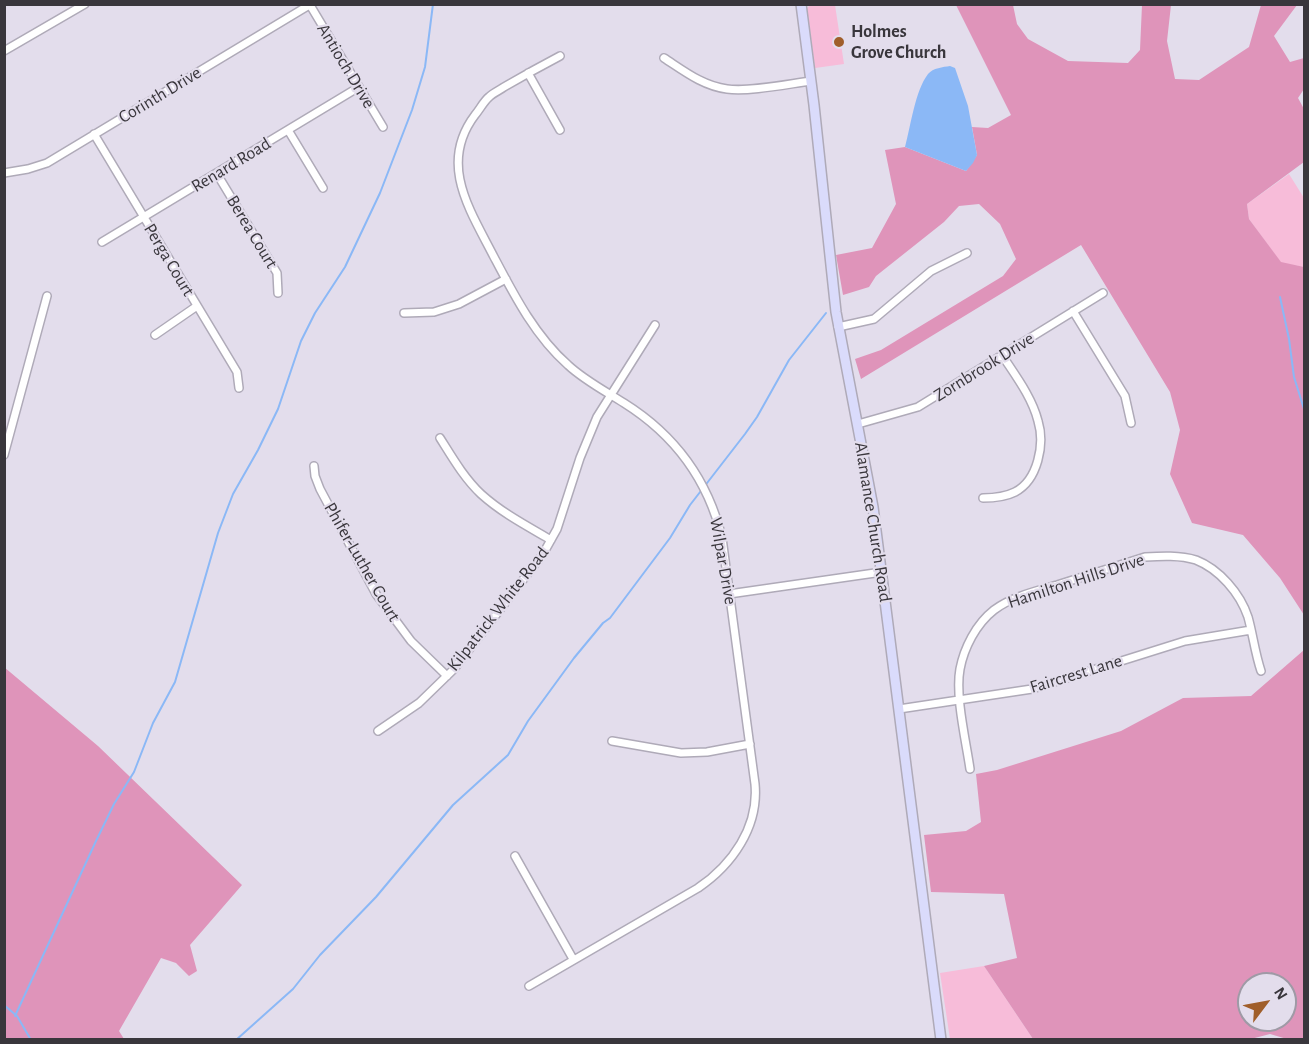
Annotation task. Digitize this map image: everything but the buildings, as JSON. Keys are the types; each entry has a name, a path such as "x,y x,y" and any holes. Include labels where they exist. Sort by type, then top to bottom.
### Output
{"main road":[{"name":"Alamance Church Road","path":"801,4 838,327 858,424 882,572 941,1040"}],"street":[{"path":"4,51 85,4"},
{"name":"Antioch Drive","path":"310,5 383,127"},
{"name":"Corinth Drive","path":"4,173 47,163 310,5"},
{"name":"Wilpar Drive","path":"529,986 698,888 716,875 728,862 745,836 754,810 755,788 719,525 710,500 683,453 665,433 569,366 536,329 506,279 466,202 458,177 459,151 468,125 489,96 560,56"},
{"path":"664,58 693,77 727,89 811,81"},
{"path":"528,73 560,130"},
{"name":"Renard Road","path":"102,242 359,87"},
{"path":"288,130 323,188"},
{"name":"Perga Court","path":"94,134 237,372 239,388"},
{"name":"Berea Court","path":"217,174 276,273 278,293"},
{"path":"838,327 874,319 931,271 967,253"},
{"path":"404,313 434,312 459,304 506,279"},
{"name":"Zornbrook Drive","path":"858,424 918,407 1103,293"},
{"path":"4,455 47,296"},
{"path":"155,334 197,306"},
{"path":"1073,311 1125,396 1131,423"},
{"name":"Kilpatrick White Road","path":"378,731 419,703 447,676 543,554 556,529 588,437 611,395 655,325"},
{"path":"984,498 1003,497 1017,491 1028,481 1036,466 1040,449 1041,433 1038,419 1025,390 1002,355"},
{"path":"440,438 480,493 506,514 551,540"},
{"name":"Phifer-Luther Court","path":"314,466 320,489 376,594 411,641 447,676"},
{"name":"Hamilton Hills Drive","path":"969,770 960,699 960,671 965,651 973,635 991,612 1021,596 1145,557 1195,560 1212,569 1230,586 1240,600 1247,614 1261,671"},
{"path":"729,594 882,572"},
{"name":"Faircrest Lane","path":"899,708 1032,689 1185,641 1251,630"},
{"path":"612,741 681,753 707,752 750,744"},
{"path":"515,856 573,960"}],"shaded area":[{"path":"810,5 835,5 844,64 815,68 807,8"},
{"path":"956,5 1013,5 1017,24 1028,39 1068,61 1128,63 1140,50 1142,5 1171,5 1167,41 1175,79 1199,80 1249,47 1261,5 1297,5 1274,36 1290,62 1304,58 1304,89 1298,98 1304,109 1304,162 1247,204 1249,219 1281,262 1304,267 1304,615 1280,578 1243,535 1192,523 1170,474 1180,430 1170,392 1081,245 861,379 855,359 881,350 1003,276 1016,259 1000,224 979,204 959,206 944,222 876,276 869,287 843,295 836,255 872,248 896,204 885,150 905,147 966,171 977,155 972,127 988,128 1011,115"},
{"path":"1289,174 1304,198 1304,267 1281,263 1249,219 1247,204"},
{"path":"1304,650 1304,1039 1287,1039 1270,1034 1247,1040 1033,1039 984,966 1017,958 1004,894 931,892 924,835 966,831 981,822 976,774 997,770 1121,731 1183,698 1251,696"},
{"path":"4,667 98,746 242,885 190,945 197,971 189,976 176,963 161,958 119,1031 124,1039 5,1039"},
{"path":"984,966 1033,1039 950,1039 940,973"}],"water":[{"path":"950,66 955,68 968,106 977,155 966,171 905,147 924,81 933,70"}],"waterway":[{"path":"15,1016 96,841 114,804 134,772 153,723 175,682 218,533 233,494 278,409 301,341 315,313 345,267 380,193 412,110 425,67 433,4"},
{"path":"1280,297 1294,377 1304,409"},
{"path":"236,1040 293,989 320,955 376,897 453,805 508,755 528,721 574,658 603,623 610,618 670,538 690,505 745,434 789,360 826,313"},
{"path":"4,1005 17,1016 31,1040"}],"place":[{"name":"Holmes Grove Church","path":"839,42"}]}
